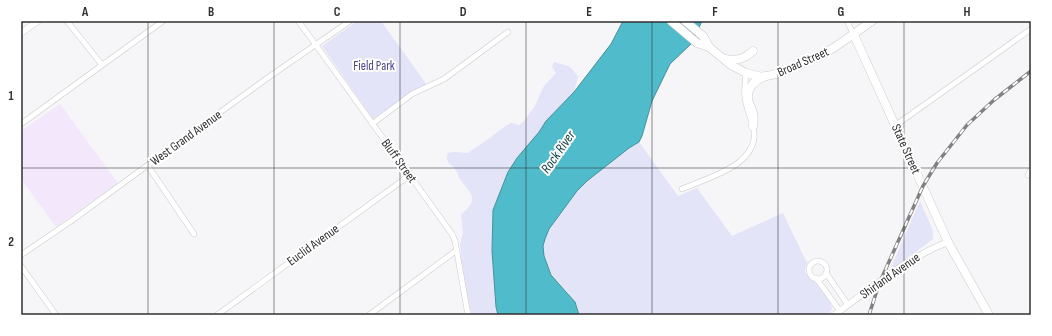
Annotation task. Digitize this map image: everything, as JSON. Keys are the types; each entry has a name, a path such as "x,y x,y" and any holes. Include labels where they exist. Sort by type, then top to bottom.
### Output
{"main road":[{"name":"Broad Street","path":"671,21 697,43 709,47"},
{"name":"Broad Street","path":"685,21 703,36 709,47 722,58 731,65 754,76 766,76 784,72 812,60 854,35 872,21"},
{"name":"State Street","path":"854,35 948,242 989,315"},
{"path":"722,58 739,60 753,51"},
{"path":"754,130 753,114 748,99 748,93 750,87 755,82 766,76"}],"street":[{"path":"21,33 38,21"},
{"path":"67,21 102,65"},
{"path":"21,124 163,21"},
{"name":"Bluff Street","path":"298,21 452,234 457,250 468,315"},
{"name":"West Grand Avenue","path":"21,255 148,166 266,79 350,21"},
{"name":"State Street","path":"847,21 854,35"},
{"path":"896,125 1031,29"},
{"path":"372,124 412,94 444,78 508,32"},
{"path":"682,189 730,169 742,161 748,154 753,142 754,130 746,107 744,94 746,73"},
{"path":"148,166 194,234"},
{"name":"Euclid Avenue","path":"217,315 410,175"},
{"name":"Shirland Avenue","path":"837,313 892,273 928,250 948,242"},
{"path":"369,315 457,250"},
{"path":"837,313 816,278 809,272 809,267 813,262 818,261 823,263 826,267 826,273 848,305"},
{"path":"21,266 56,315"},
{"path":"816,278 822,277 826,273"}],"shaded area":[{"path":"60,104 118,183 56,227 21,179 21,131"}],"green space":[{"name":"Field Park","path":"357,21 381,21 427,85 414,90 373,119 322,46"},
{"path":"554,62 566,65 573,69 578,77 574,92 546,121 508,172 493,210 492,251 496,307 498,315 472,315 467,297 460,244 463,233 461,215 470,205 472,197 455,169 448,162 448,153 468,153 511,123 519,125 525,120 536,104 544,86 556,73 552,67"},
{"path":"639,142 678,196 697,188 732,236 783,213 806,261 808,262 805,270 807,276 823,290 831,303 832,309 828,315 579,315 575,303 570,295 548,270 543,256 543,244 545,237 570,199 582,186 605,165"},
{"path":"920,201 933,231 933,239 889,272"}],"water":[{"name":"Rock River","path":"623,21 702,21 692,43 670,64 652,101 639,142 629,148 587,181 577,191 549,229 543,246 544,256 551,275 575,302 579,315 498,315 496,307 492,251 493,210 508,172 546,121 574,92 611,44"}],"railway":[{"path":"869,315 879,284 923,186 937,163 967,125 994,100 1031,71"}]}
